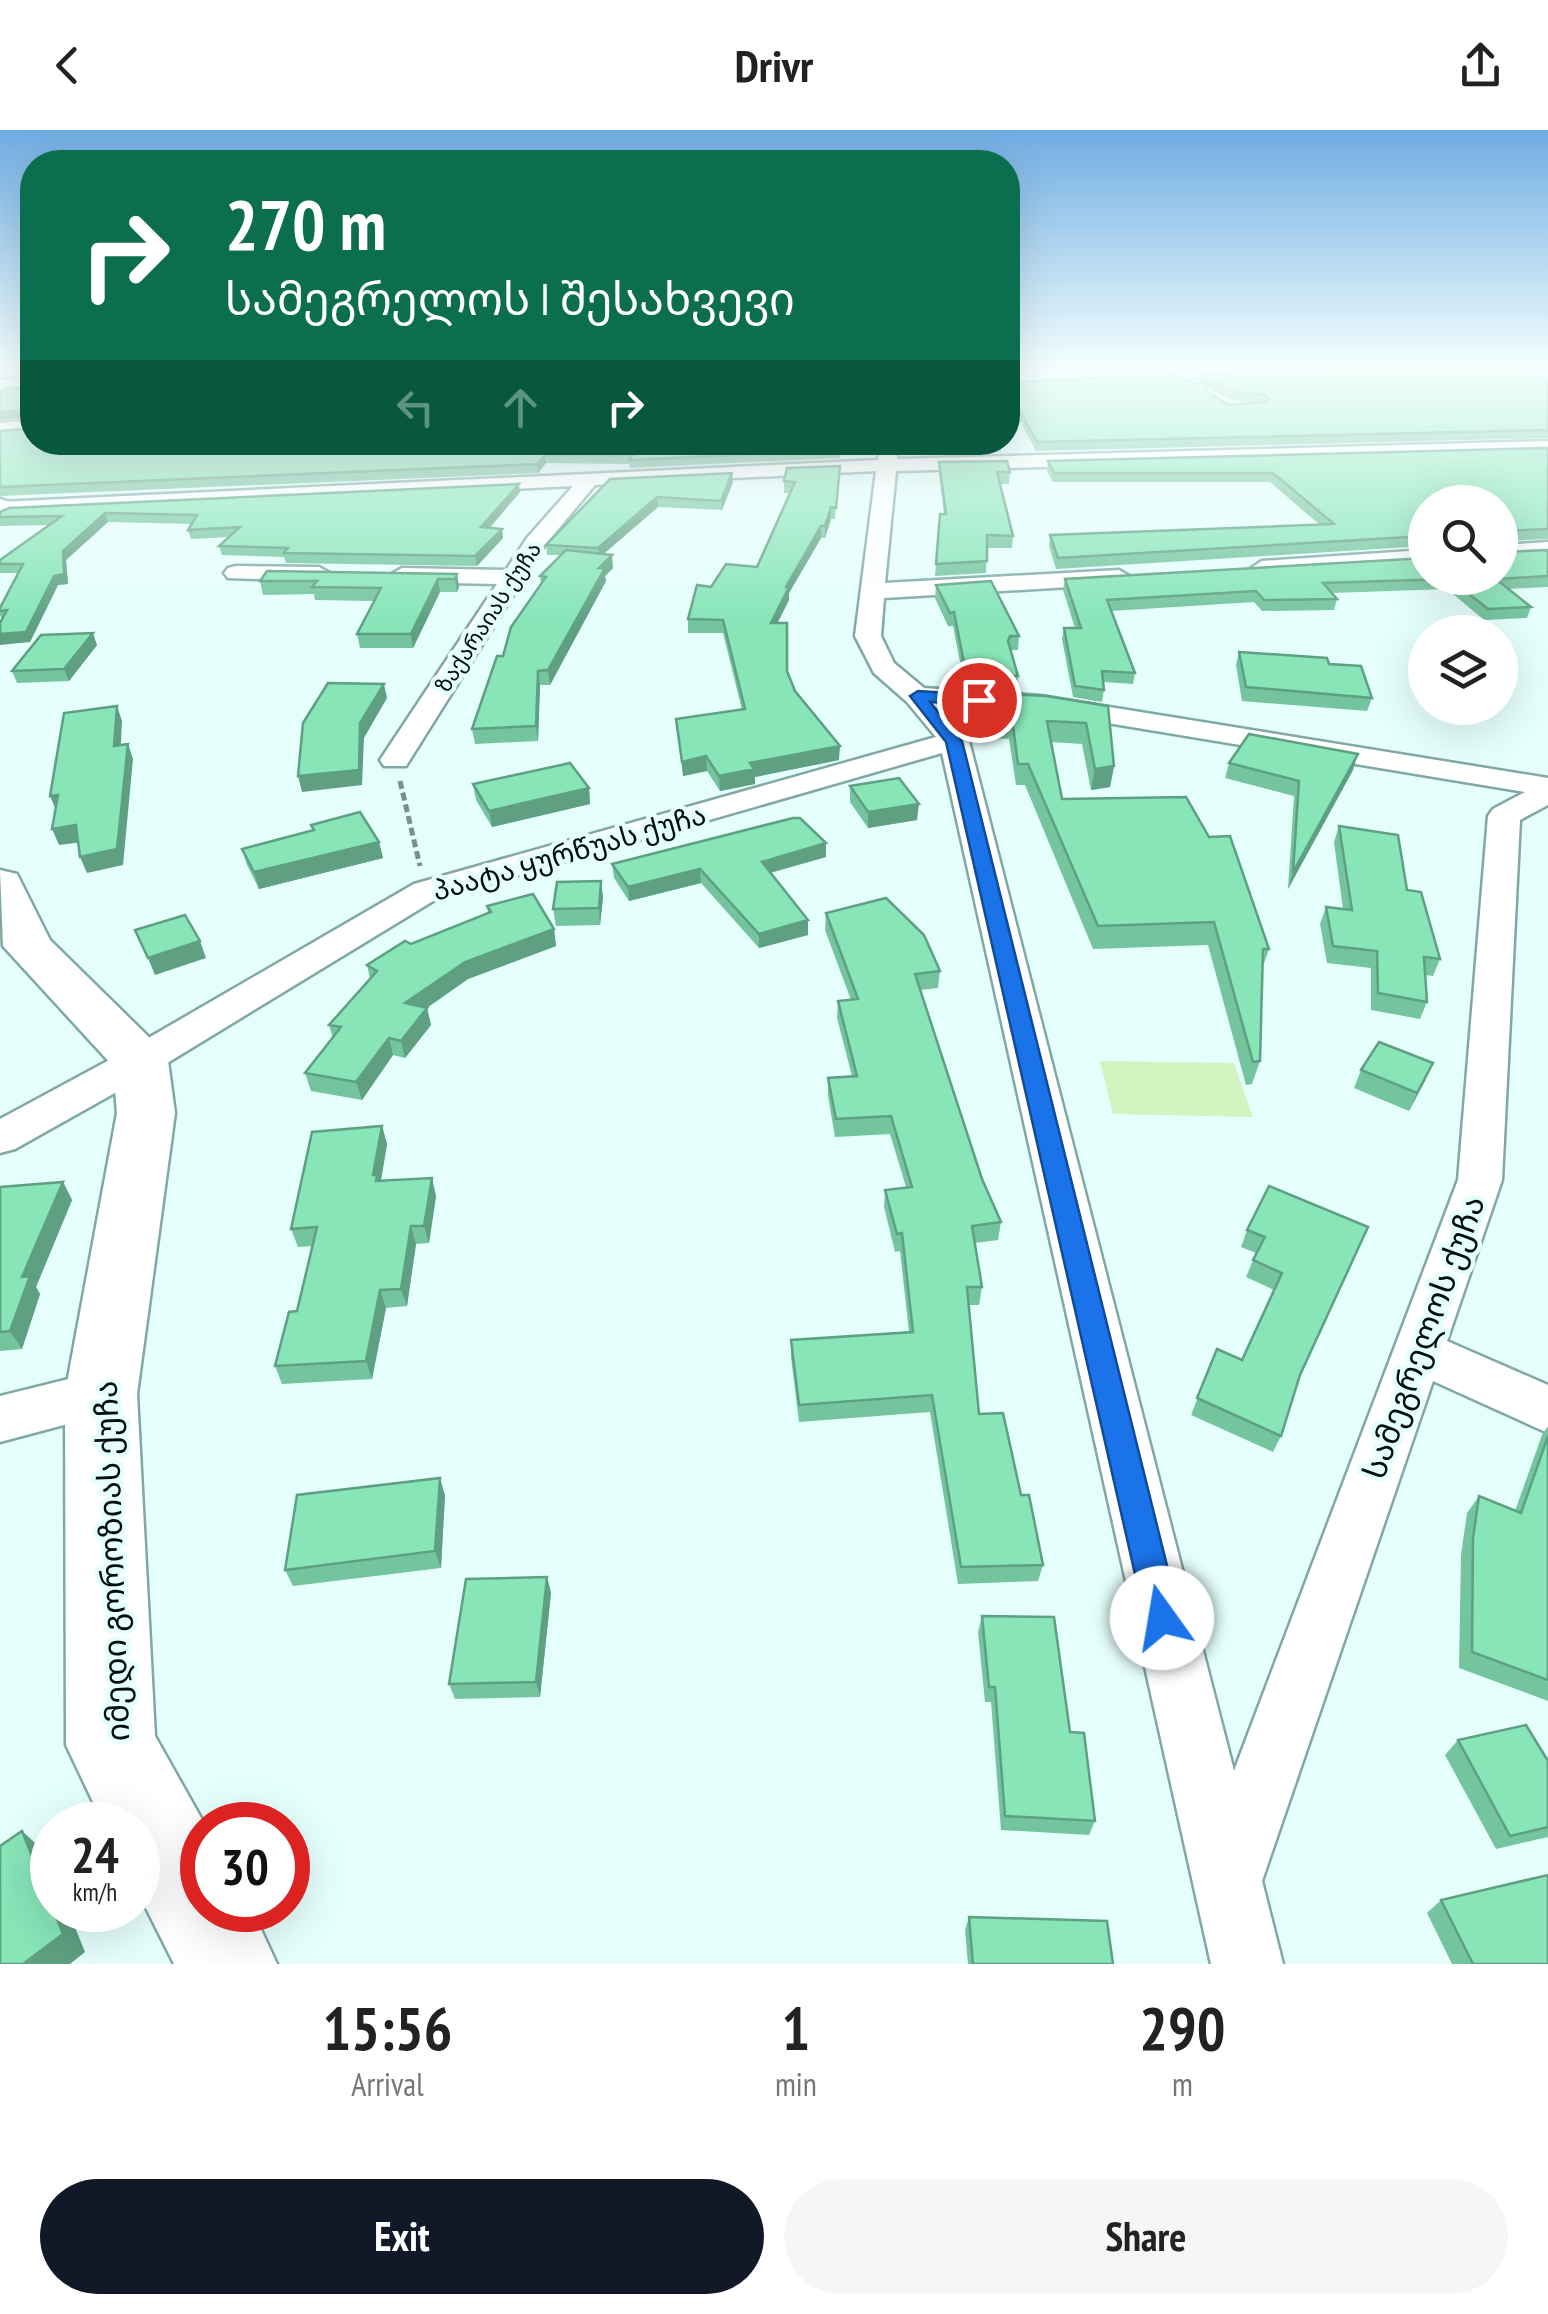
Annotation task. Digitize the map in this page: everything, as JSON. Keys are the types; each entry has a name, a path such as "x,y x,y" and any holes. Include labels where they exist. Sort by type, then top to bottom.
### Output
{"street":[{"path":"0,508 590,480 878,455"},
{"path":"889,455 868,636 882,667 918,696 954,741 1247,1964"},
{"name":"ზაქარაიას ქუჩა","path":"395,760 535,544 590,480"},
{"path":"1518,551 1548,549"},
{"path":"1229,570 1408,558"},
{"path":"236,573 335,574"},
{"path":"375,575 514,577"},
{"path":"874,591 1150,575"},
{"path":"918,696 1041,704 1548,790"},
{"name":"პაატა ყურწუას ქუჩა","path":"0,1138 140,1062 426,892 954,741"},
{"name":"სამეგრელოს ქუჩა","path":"1226,1884 1480,1180 1504,816 1548,790"},
{"path":"0,884 28,946 140,1062"},
{"name":"იმედი გოროზიას ქუჩა","path":"140,1062 146,1113 101,1394 110,1746 226,1964"},
{"path":"1417,1350 1548,1410"},
{"path":"0,1419 101,1394"}],"path":[{"path":"395,760 426,892"}],"green space":[{"path":"1100,1061 1234,1063 1253,1117 1113,1114"}],"building":[{"path":"0,453 545,455 537,464 0,487"},
{"path":"1548,453 1548,529 1518,530 1518,485 1408,485 1408,537 1058,558 1050,535 1334,524 1273,473 1054,473 1048,461"},
{"path":"633,455 735,455 629,460"},
{"path":"1007,461 1010,472 997,472 1013,536 987,535 987,561 936,564 940,514 946,514 939,462"},
{"path":"840,466 836,508 831,507 825,526 821,526 786,587 771,623 787,623 787,671 795,691 840,746 750,763 754,769 719,776 706,756 682,762 676,719 745,709 723,620 688,619 697,585 711,587 726,564 757,567 795,482 784,481 787,468"},
{"path":"732,473 721,501 657,497 598,548 546,545 610,479"},
{"path":"519,484 481,527 502,529 475,556 284,553 288,548 219,546 240,527 188,530 197,515 105,513 63,551 64,574 54,576 26,632 0,634 0,623 7,610 0,608 23,564 0,564 0,560 62,516 0,517 0,512 9,508"},
{"path":"566,550 612,555 599,568 605,568 548,670 538,671 536,726 472,729 511,627 546,577 540,576"},
{"path":"1548,550 1548,576 1518,578 1518,551"},
{"path":"1408,559 1408,580 1323,583 1337,599 1264,600 1256,591 1107,600 1135,673 1102,671 1104,690 1075,686 1064,628 1081,628 1065,579"},
{"path":"267,571 457,574 455,579 438,579 411,634 357,634 381,588 312,587 317,581 260,581"},
{"path":"991,581 1019,636 1010,636 1008,641 1018,676 966,673 954,612 950,613 936,585"},
{"path":"1470,595 1516,595 1531,607 1488,609"},
{"path":"93,633 64,669 12,671 41,635"},
{"path":"1239,652 1327,658 1329,664 1361,666 1372,698 1246,687"},
{"path":"328,683 384,684 360,723 359,770 298,776 303,723"},
{"path":"972,692 1046,696 1108,706 1114,766 1095,769 1086,723 1047,721 1062,799 1186,797 1209,837 1230,836 1269,949 1263,949 1260,1061 1253,1062 1214,922 1098,926 1028,764 1018,764 1012,718 977,717"},
{"path":"117,706 114,746 128,744 117,849 80,857 76,825 52,829 58,795 50,796 64,713"},
{"path":"1249,734 1358,754 1293,872 1299,781 1229,763"},
{"path":"570,763 589,788 489,811 473,784"},
{"path":"899,778 919,804 868,812 850,786"},
{"path":"360,812 379,842 254,872 242,849 314,830 311,825"},
{"path":"800,818 826,843 762,862 808,920 759,934 700,869 628,887 612,864"},
{"path":"1339,826 1398,835 1407,890 1421,892 1440,959 1424,957 1427,1002 1378,993 1377,951 1333,946 1326,907 1352,910"},
{"path":"601,881 599,908 553,909 557,882"},
{"path":"533,894 554,929 465,962 405,1003 427,1008 401,1041 389,1038 356,1082 305,1073 341,1027 329,1025 377,971 367,965 405,941 411,944 491,912 487,906"},
{"path":"886,898 924,935 940,971 915,974 982,1179 1001,1222 972,1226 982,1287 967,1287 979,1414 1003,1413 1021,1495 1029,1495 1043,1565 961,1567 932,1395 799,1405 791,1340 913,1332 902,1233 897,1234 885,1190 912,1187 891,1116 836,1119 828,1078 857,1076 838,1001 858,999 826,913"},
{"path":"185,915 200,941 148,958 135,930"},
{"path":"1379,1042 1433,1063 1417,1093 1361,1070"},
{"path":"382,1126 373,1175 377,1175 376,1181 432,1178 424,1226 411,1226 401,1289 380,1290 366,1361 275,1366 289,1312 297,1311 317,1227 291,1229 312,1132"},
{"path":"63,1182 22,1277 30,1276 10,1331 0,1332 0,1187"},
{"path":"1269,1186 1368,1227 1300,1375 1281,1436 1197,1398 1217,1349 1242,1360 1282,1273 1253,1260 1265,1237 1247,1230"},
{"path":"1548,1436 1548,1680 1472,1652 1473,1538 1479,1496 1521,1513"},
{"path":"440,1478 435,1551 285,1570 297,1495"},
{"path":"547,1577 536,1682 449,1684 466,1579"},
{"path":"982,1616 1054,1617 1070,1732 1084,1733 1095,1821 1005,1816 995,1687 989,1687"},
{"path":"1526,1725 1548,1761 1548,1827 1510,1836 1458,1740"},
{"path":"22,1831 30,1851 30,1932 63,1934 23,1964 0,1964 0,1846"},
{"path":"1548,1875 1548,1964 1473,1964 1441,1900"},
{"path":"969,1917 1107,1921 1113,1964 973,1964"}],"route":[{"path":"979,700 918,696 954,741 1162,1618"}]}
